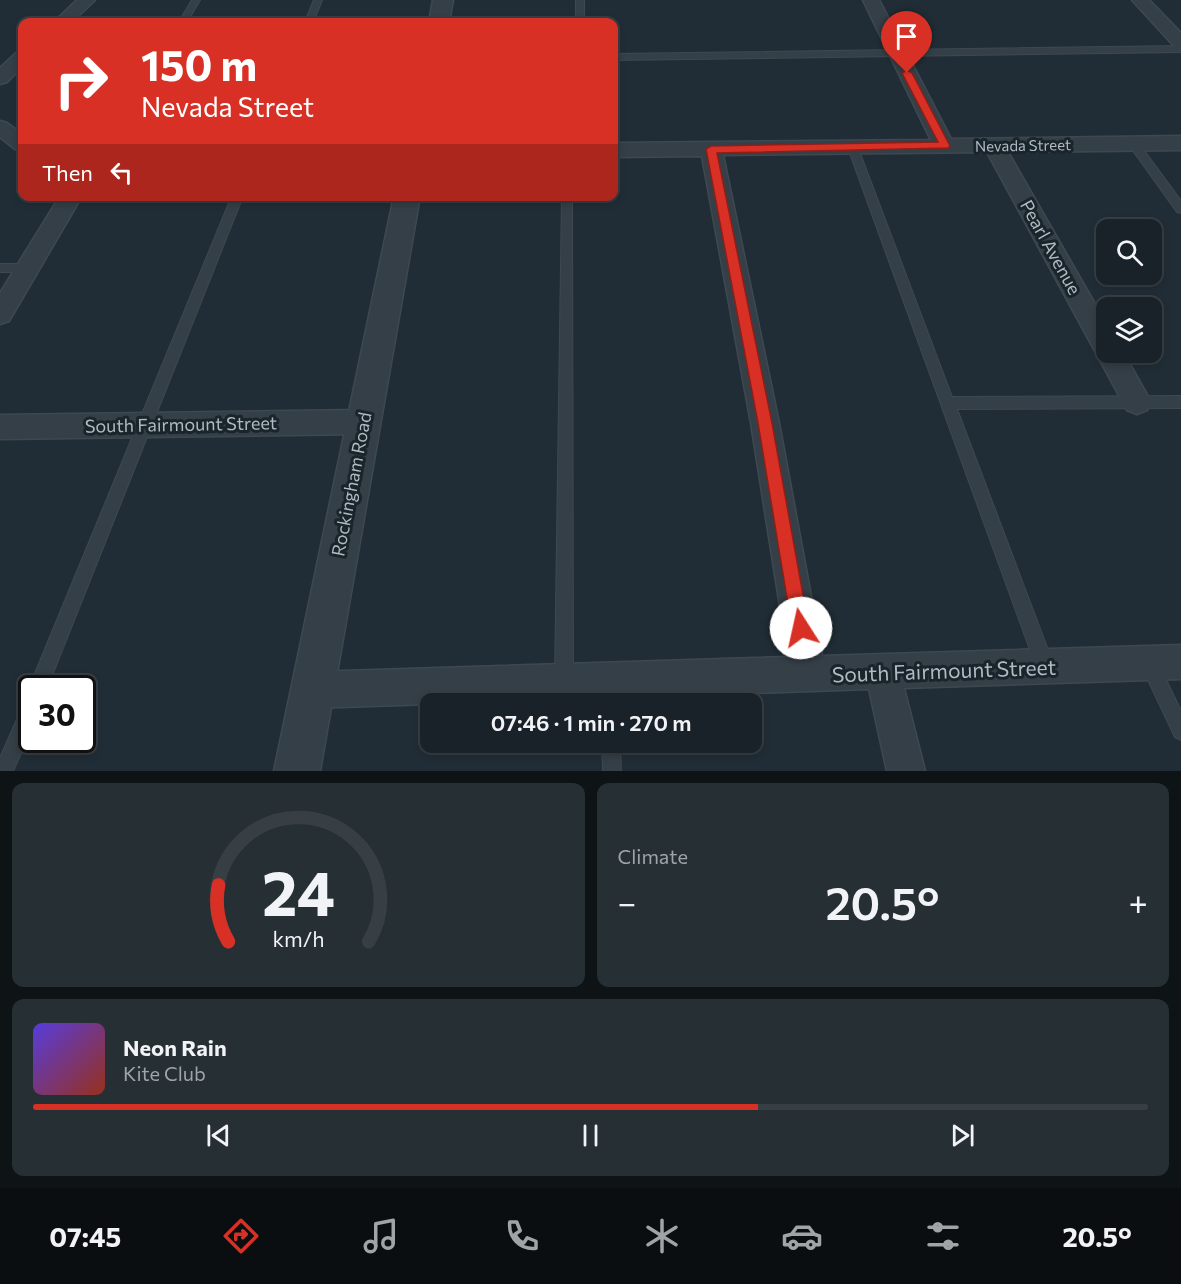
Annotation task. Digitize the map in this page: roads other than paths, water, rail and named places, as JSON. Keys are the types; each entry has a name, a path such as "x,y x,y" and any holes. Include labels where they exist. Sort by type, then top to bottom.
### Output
{"street":[{"path":"67,18 87,0"},
{"path":"440,18 444,0"},
{"path":"871,0 944,146"},
{"path":"1140,0 1181,44"},
{"path":"0,127 18,141"},
{"name":"Nevada Street","path":"618,150 1181,143"},
{"name":"Pearl Avenue","path":"994,146 1096,329"},
{"path":"711,149 765,423 808,674"},
{"path":"0,314 68,201"},
{"name":"Rockingham Road","path":"297,771 406,201"},
{"name":"Pearl Avenue","path":"1115,363 1137,402"},
{"name":"South Fairmount Street","path":"0,426 362,422"},
{"name":"South Fairmount Street","path":"312,690 564,682 609,692 808,674 1165,662"},
{"path":"882,672 906,771"}],"lane":[{"path":"185,18 196,0"},
{"path":"311,18 318,0"},
{"path":"580,0 580,18"},
{"path":"618,57 1181,50"},
{"path":"1133,143 1181,209"},
{"path":"854,148 1045,666"},
{"path":"43,675 236,201"},
{"path":"564,682 567,201"},
{"path":"0,268 27,268"},
{"path":"948,403 1181,402"},
{"path":"1165,662 1181,731"},
{"path":"4,771 18,738"},
{"path":"611,753 612,771"}]}
